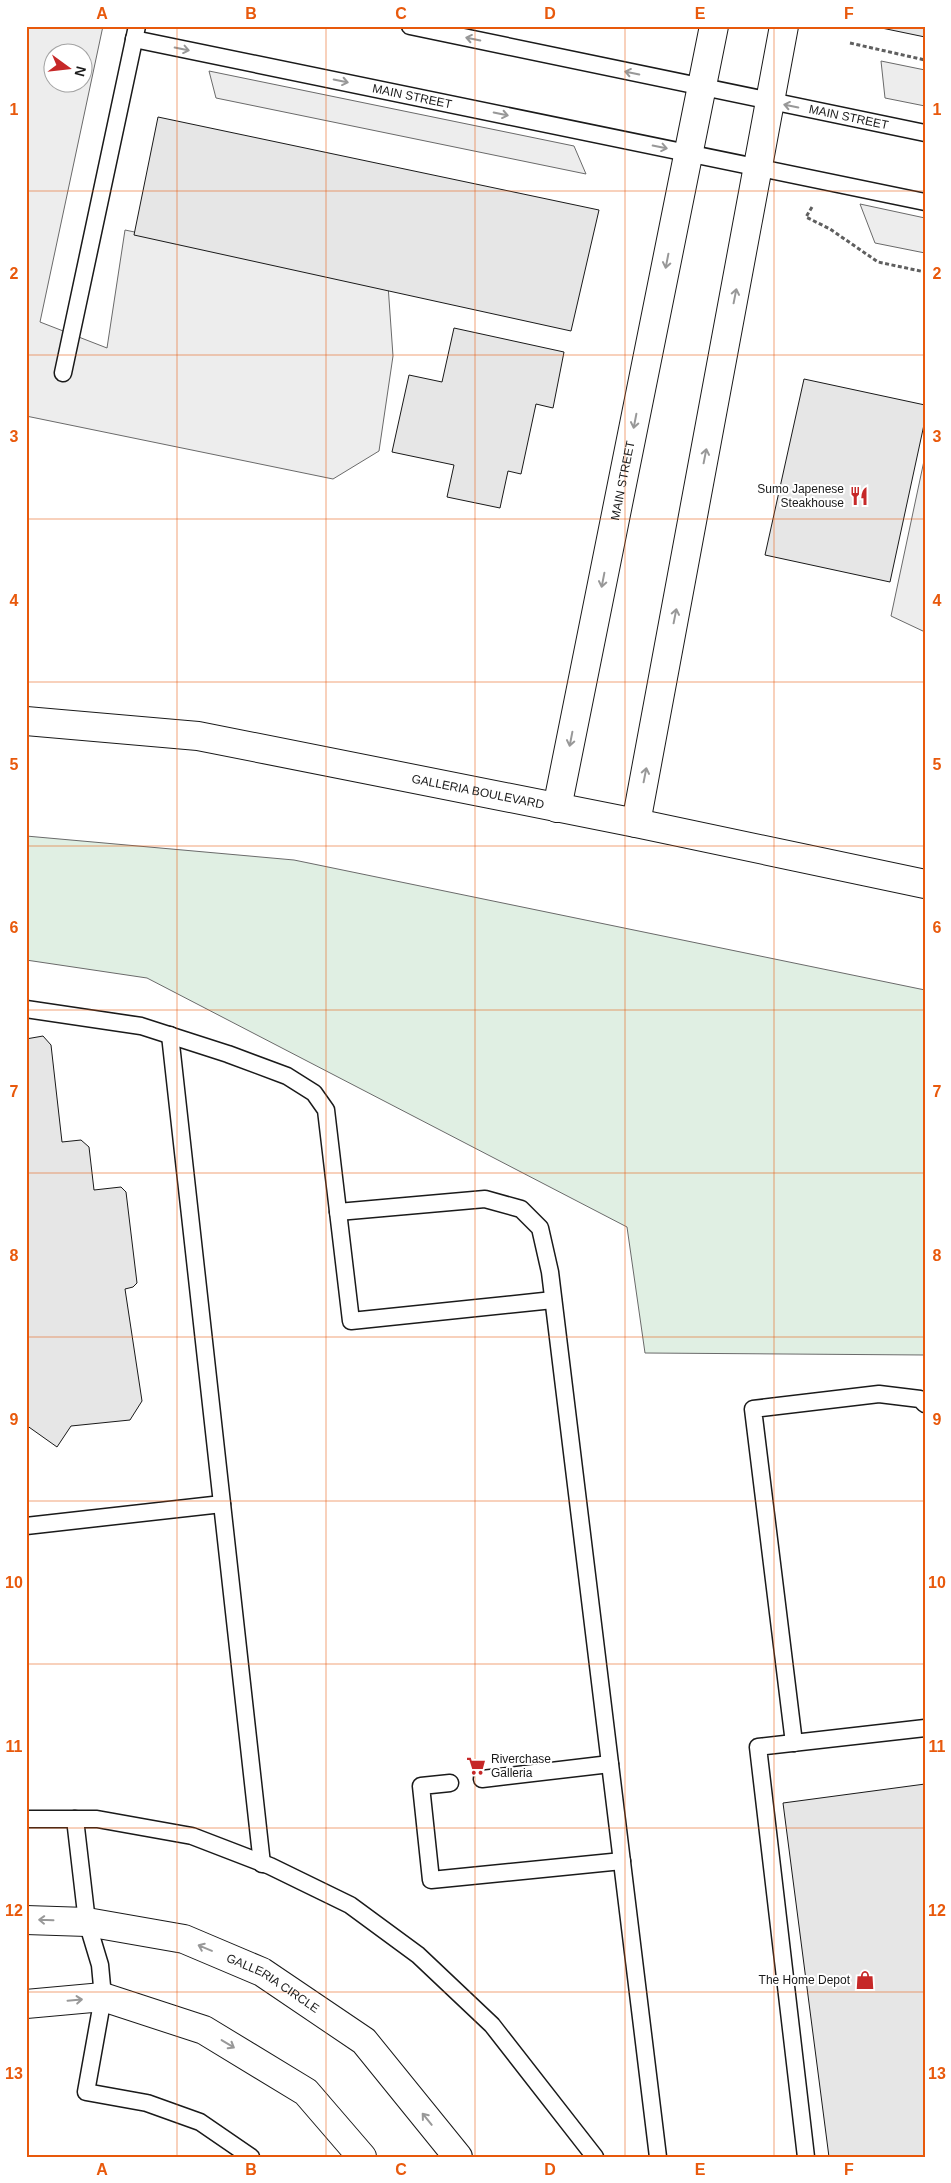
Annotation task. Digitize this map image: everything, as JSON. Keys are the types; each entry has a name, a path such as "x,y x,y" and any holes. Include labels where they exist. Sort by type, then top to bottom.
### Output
{"street":[{"name":"MAIN STREET","path":"557,808 714,26"},
{"path":"636,823 784,26"},
{"name":"GALLERIA BOULEVARD","path":"26,721 198,736 636,823 925,884"},
{"name":"GALLERIA CIRCLE","path":"26,1920 86,1922 184,1939 262,1972 364,2041 458,2157"},
{"path":"26,2004 103,1997 204,2030 306,2092 362,2157"}],"lane":[{"name":"MAIN STREET","path":"410,26 925,133"},
{"name":"MAIN STREET","path":"136,33 688,153 925,202"},
{"path":"63,372 136,33"},
{"path":"26,1009 141,1026 287,1076 314,1093 326,1110 351,1321 553,1300"},
{"path":"170,1035 262,1864"},
{"path":"338,1212 485,1199 522,1209 540,1228 553,1300 658,2157"},
{"path":"794,1743 753,1409 879,1394 920,1399 925,1404"},
{"path":"26,1526 222,1504"},
{"path":"806,2157 758,1747 925,1728"},
{"path":"482,1778 610,1764"},
{"path":"450,1783 421,1786 431,1880 622,1861"},
{"path":"26,1819 97,1819 192,1836 262,1864 350,1905 418,1955 492,2025 595,2157"},
{"path":"75,1819 86,1922 100,1965 103,1997 86,2092 147,2103 200,2122 251,2157"}],"path":[{"path":"850,43 925,60"},
{"path":"812,207 806,217 830,229 878,262 925,272"}],"green space":[{"path":"26,836 294,860 925,990 925,1355 645,1353 627,1227 147,978 26,960"}],"shaded area":[{"path":"26,26 103,26 92,78 92,42 42,42 42,92 89,92 40,322 107,348 125,230 388,285 393,356 379,451 333,479 26,416"},
{"path":"881,61 925,70 925,106 885,98"},
{"path":"209,71 574,146 586,174 216,98"},
{"path":"860,204 925,218 925,253 875,243"},
{"path":"925,456 925,632 891,616"}],"building":[{"path":"872,26 925,26 925,37"},
{"path":"158,117 599,210 571,331 134,235"},
{"path":"454,328 564,352 553,408 536,404 521,474 508,471 500,508 447,497 454,465 392,452 409,375 442,382"},
{"path":"804,379 925,405 925,420 890,582 765,555"},
{"path":"43,1036 51,1045 62,1142 81,1140 89,1147 94,1190 121,1187 126,1192 137,1283 133,1287 125,1289 142,1401 130,1420 71,1426 57,1447 26,1425 26,1039"},
{"name":"The Home Depot","path":"925,1784 925,2157 829,2157 783,1803"}],"place":[{"name":"Sumo Japenese Steakhouse","path":"859,496"},
{"name":"Riverchase Galleria","path":"476,1766"},
{"name":"The Home Depot","path":"865,1980"}]}
